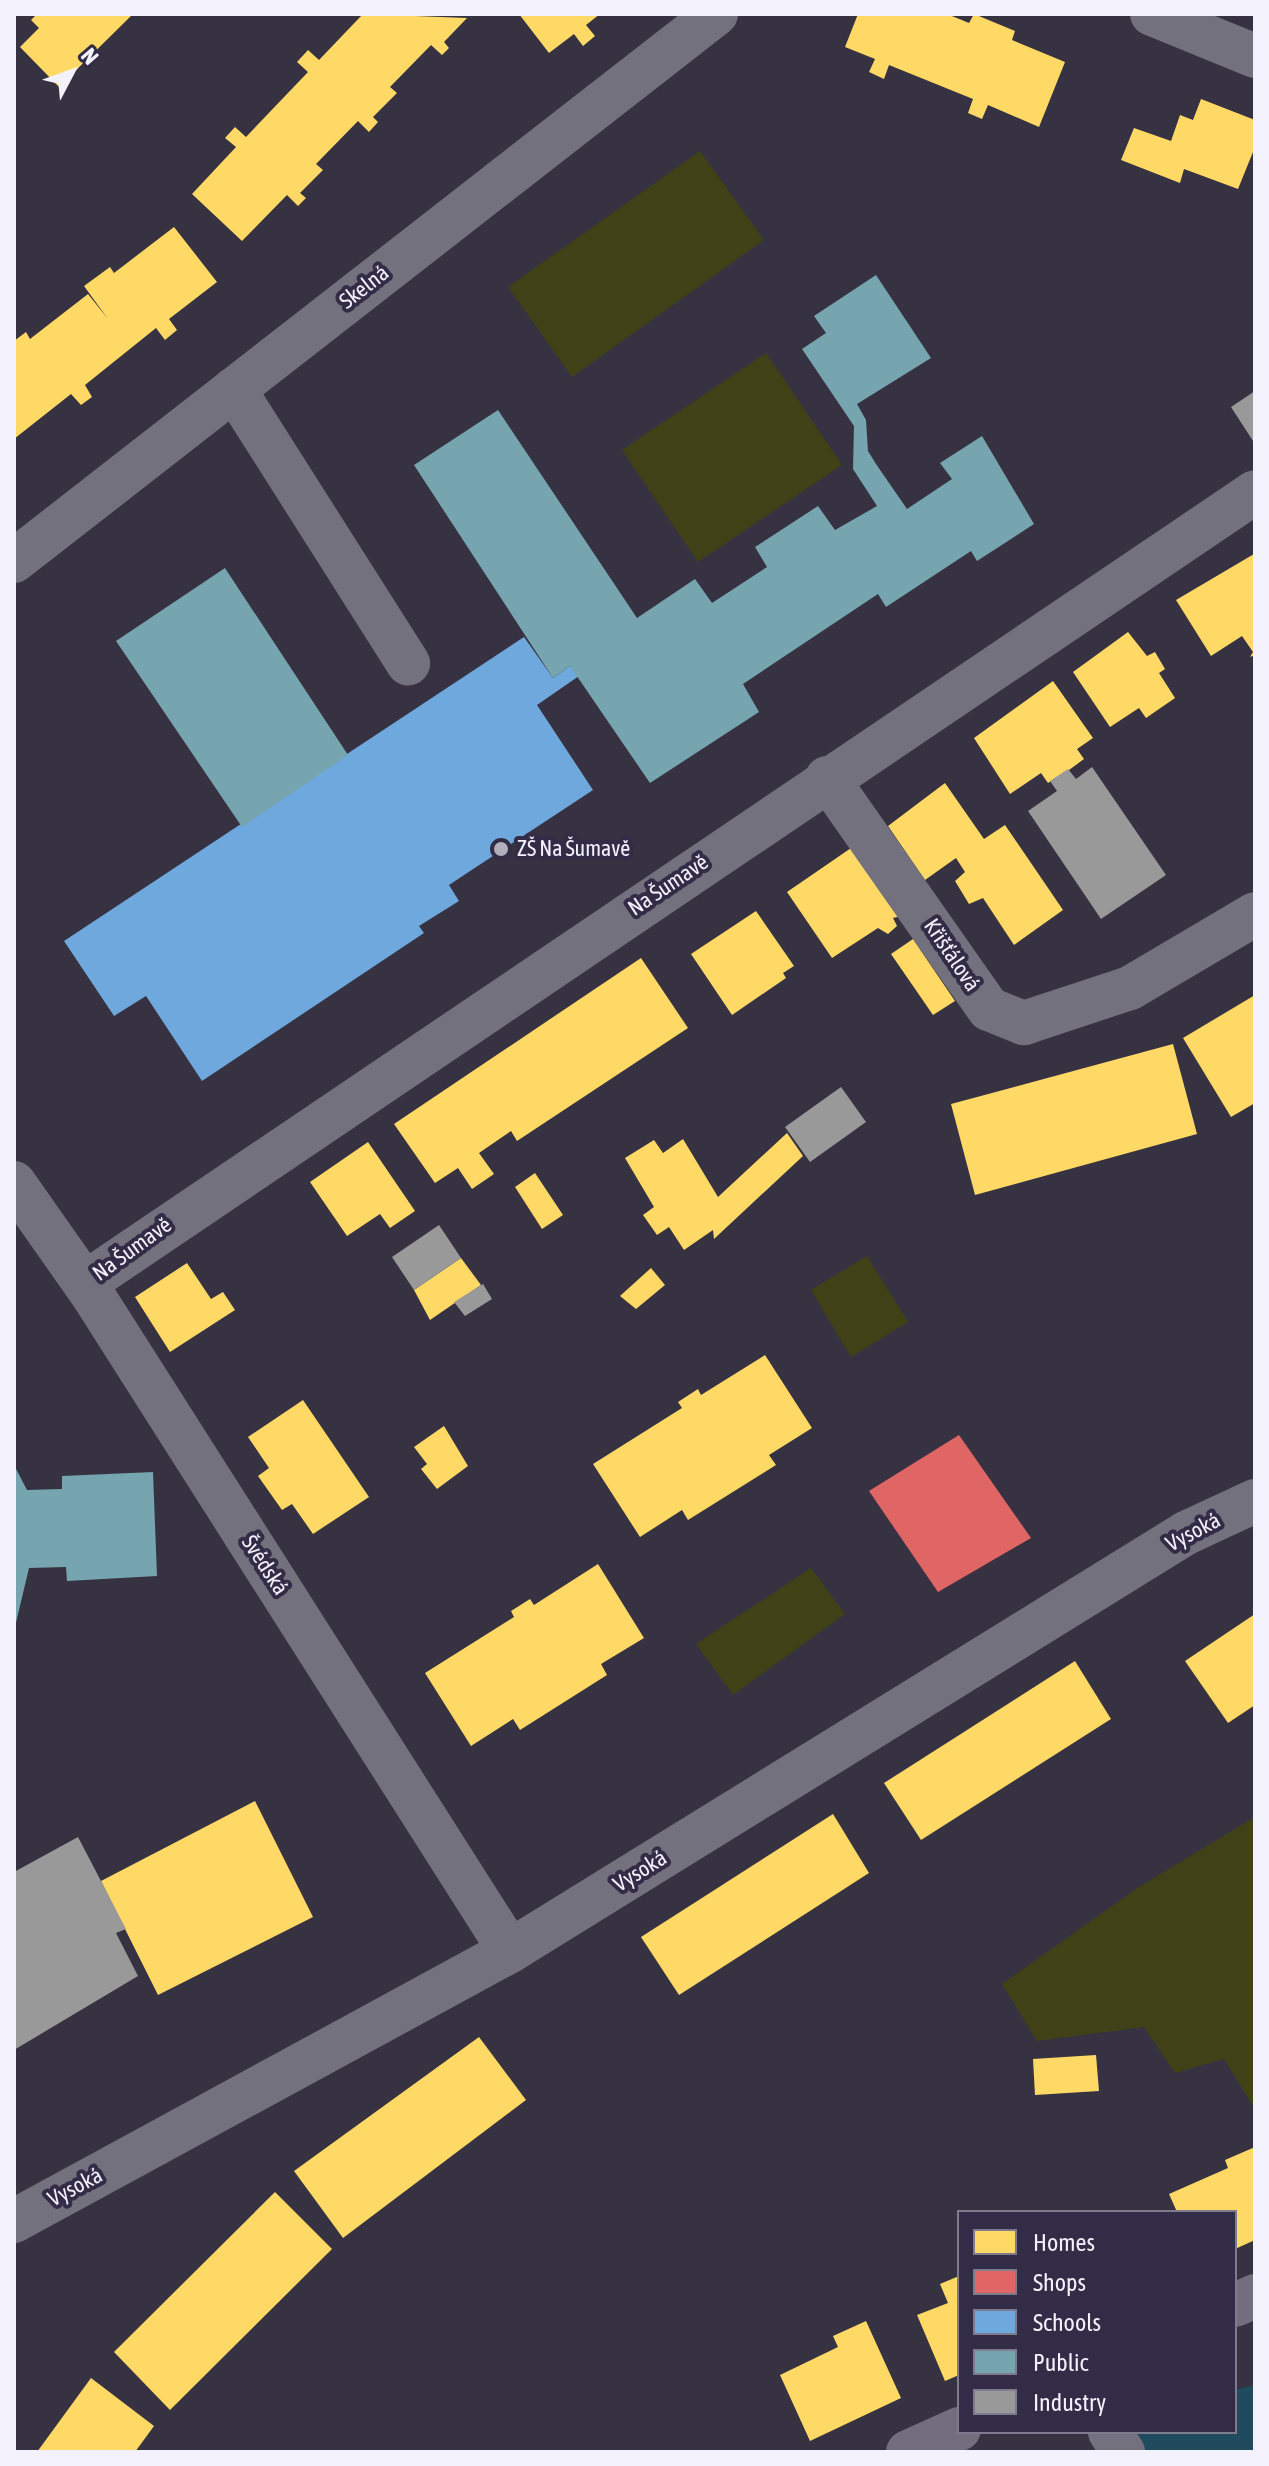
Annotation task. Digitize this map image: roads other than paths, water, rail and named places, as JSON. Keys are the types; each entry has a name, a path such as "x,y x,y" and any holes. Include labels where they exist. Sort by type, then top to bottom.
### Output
{"main road":[{"path":"908,2452 957,2430"}],"street":[{"name":"Skelná","path":"14,561 716,14"},
{"path":"1152,14 1212,26 1255,56"},
{"path":"234,389 408,663"},
{"name":"Na Šumavě","path":"85,1283 827,778 1255,492"},
{"name":"Křišťálová","path":"827,778 989,1009 1024,1023 1130,988 1255,914"},
{"name":"Švédská","path":"14,1183 85,1283 510,1951"},
{"name":"Vysoká","path":"14,2221 510,1951 1186,1533 1255,1501"},
{"path":"1111,2434 1123,2452"}],"waterway":[{"path":"1237,2433 1255,2428"},
{"path":"1176,2452 1235,2434"}],"place":[{"name":"ZŠ Na Šumavě","path":"501,849"}]}
